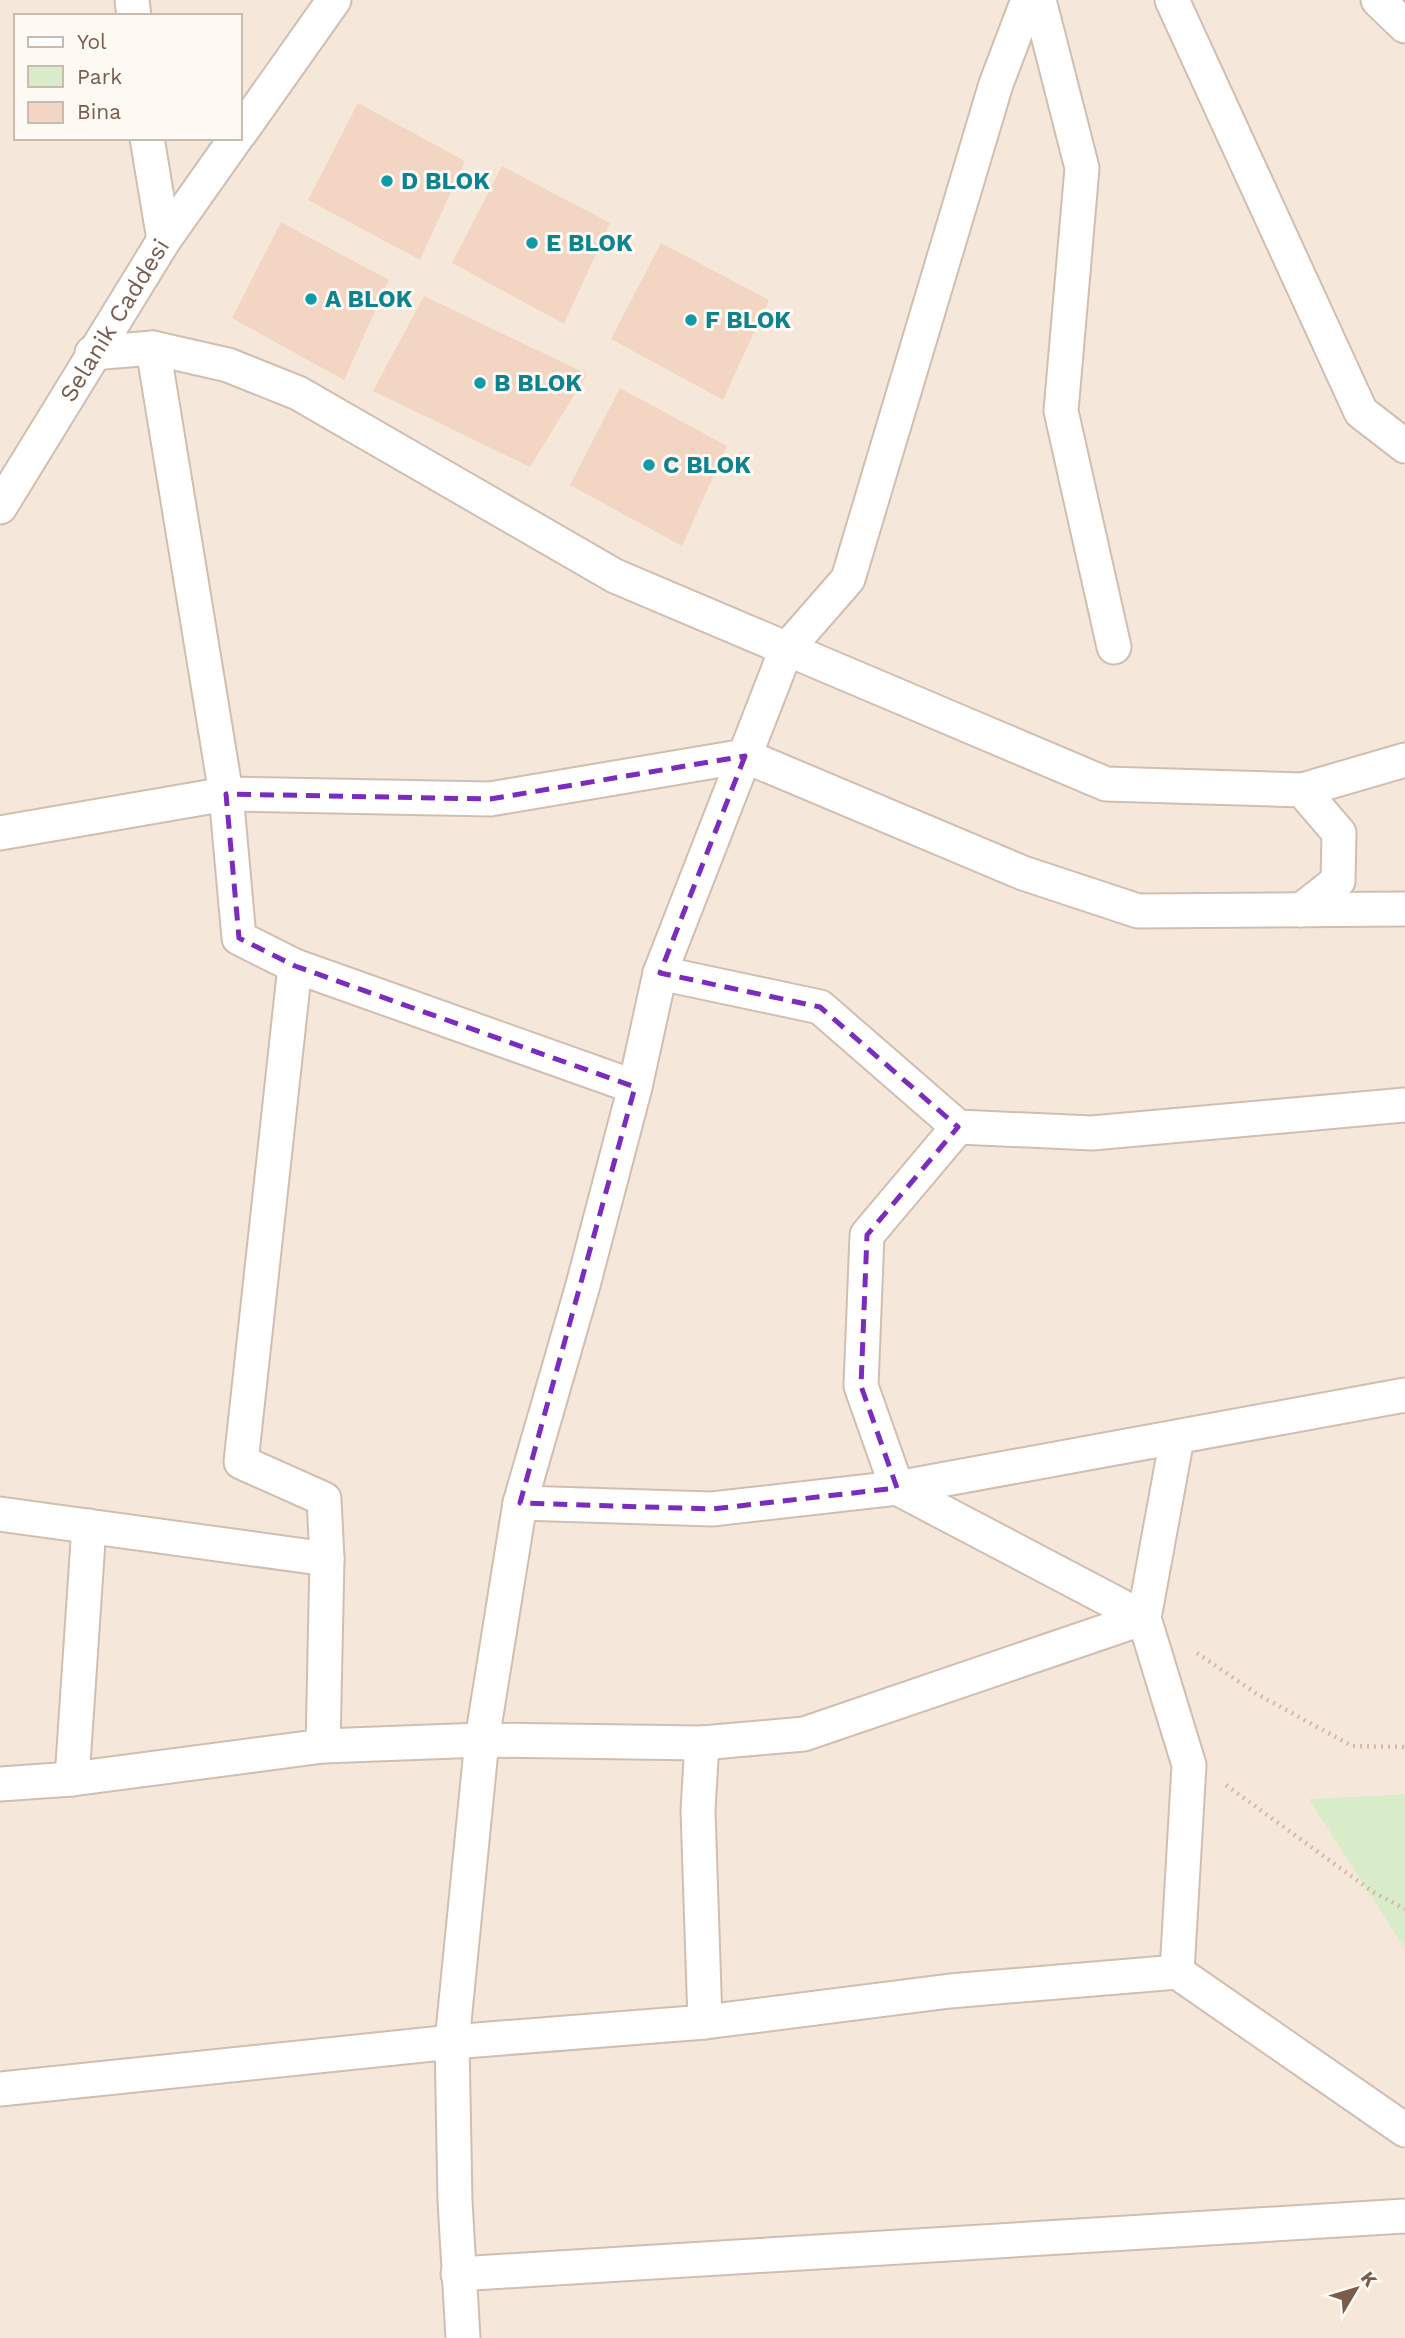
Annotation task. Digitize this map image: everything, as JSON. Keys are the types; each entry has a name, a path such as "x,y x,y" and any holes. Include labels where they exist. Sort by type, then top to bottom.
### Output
{"street":[{"path":"242,130 334,0"},
{"path":"463,2338 458,2274 452,2042 482,1740 520,1503 583,1285 635,1087 660,973 786,650 848,579 996,84 1028,0"},
{"path":"1039,0 1082,168 1061,411 1114,647"},
{"path":"1172,0 1361,412 1405,446"},
{"path":"1378,0 1405,26"},
{"path":"147,140 164,240"},
{"name":"Selanik Caddesi","path":"0,507 92,353 164,240 235,140"},
{"path":"153,348 226,794 239,938 295,967 635,1087"},
{"path":"92,353 153,348 228,365 298,393 615,576 1106,784 1302,790 1405,761"},
{"path":"0,833 226,794 490,799 745,756 1023,873 1138,911 1405,909"},
{"path":"1301,910 1338,881 1339,845 1339,833 1302,790"},
{"path":"295,967 241,1462 324,1499 327,1559 323,1746"},
{"path":"660,973 820,1007 958,1128 1091,1133 1405,1105"},
{"path":"958,1128 867,1235 861,1386 897,1488 1144,1618"},
{"path":"520,1503 712,1509 897,1488 1405,1395"},
{"path":"1177,1438 1144,1618 1189,1765 1177,1972"},
{"path":"0,1514 327,1559"},
{"path":"72,1779 89,1526"},
{"path":"0,1784 72,1779 323,1746 482,1740 702,1743 804,1734 1144,1618"},
{"path":"702,1743 698,1810 705,2022"},
{"path":"0,2089 452,2042 705,2022 950,1991 1177,1972 1405,2130"},
{"path":"458,2274 1405,2216"}],"path":[{"path":"1144,1618 1257,1694 1352,1746 1405,1746"},
{"path":"1186,1755 1373,1892 1405,1909"}],"highlighted area":[{"path":"745,756 660,973 820,1007 958,1127 867,1235 861,1386 897,1488 712,1509 520,1503 635,1087 295,966 239,938 226,794 490,799"}],"shaded area":[{"path":"0,0 1405,0 1405,1794 1310,1799 1405,1949 1405,2338 0,2338"}],"green space":[{"path":"1405,1794 1405,1949 1309,1799"}],"building":[{"name":"D BLOK","path":"358,103 465,161 420,260 308,200"},
{"name":"E BLOK","path":"502,166 610,223 564,324 452,263"},
{"name":"A BLOK","path":"281,222 389,280 344,380 232,318"},
{"name":"F BLOK","path":"661,243 769,300 723,400 611,339"},
{"name":"B BLOK","path":"424,296 587,374 530,467 373,391"},
{"name":"C BLOK","path":"620,388 727,446 682,546 570,485"}],"place":[{"name":"D BLOK","path":"387,181"},
{"name":"E BLOK","path":"532,243"},
{"name":"A BLOK","path":"311,299"},
{"name":"F BLOK","path":"691,320"},
{"name":"B BLOK","path":"480,383"},
{"name":"C BLOK","path":"649,465"}]}
